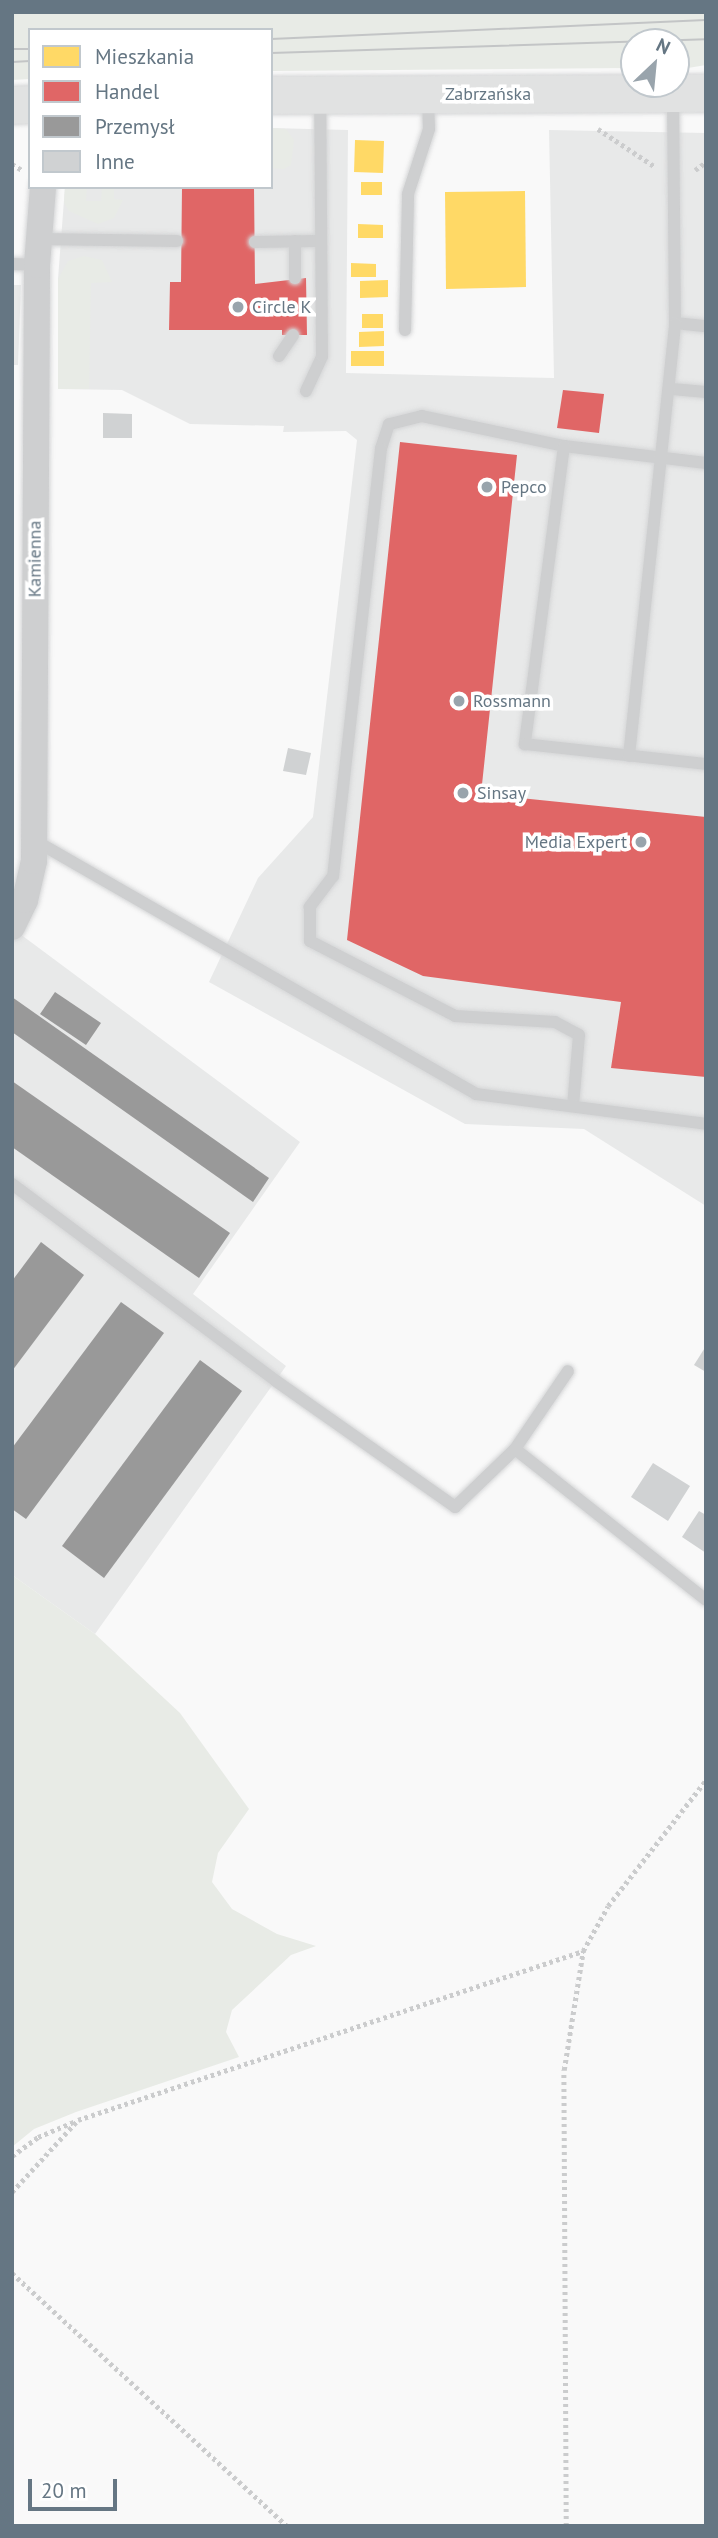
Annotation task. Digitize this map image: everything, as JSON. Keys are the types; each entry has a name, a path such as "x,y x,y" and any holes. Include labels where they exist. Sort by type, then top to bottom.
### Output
{"main road":[{"name":"Zabrzańska","path":"273,95 620,93"}],"street":[{"name":"Kamienna","path":"12,927 25,900 34,839 25,264 38,239 43,189"}],"lane":[{"path":"306,391 322,356 318,241 320,93"},
{"path":"405,330 408,194 429,129 428,94"},
{"path":"629,756 671,389 690,98"},
{"path":"38,239 177,241"},
{"path":"295,241 295,278"},
{"path":"255,242 318,241"},
{"path":"675,323 706,326"},
{"path":"279,356 293,335"},
{"path":"671,389 706,392"},
{"path":"573,1106 579,1035 555,1022 455,1016 310,941 310,907 333,876 381,449 389,424 422,416 565,446 706,463"},
{"path":"565,446 525,744 706,764"},
{"path":"34,839 475,1094 706,1124"},
{"path":"12,1184 276,1381 455,1507 515,1449 568,1371"},
{"path":"515,1449 706,1600"}],"path":[{"path":"598,129 655,167"},
{"path":"695,170 706,163"},
{"path":"12,164 23,170"},
{"path":"566,2526 564,2070 583,1951 608,1906 706,1780"},
{"path":"12,2156 38,2137 78,2120 583,1951"},
{"path":"12,2192 78,2120"},
{"path":"12,2273 288,2526"}],"shaded area":[{"path":"12,12 706,12 706,65 690,68 690,28 620,28 620,68 273,71 273,28 28,28 28,79 12,80"},
{"path":"273,128 348,130 346,373 554,378 549,130 706,133 706,1206 584,1129 465,1124 209,982 258,878 313,817 357,440 346,431 283,432 284,426 190,424 122,390 58,389 58,279 65,189 273,189"},
{"path":"273,128 286,129 294,140 291,165 284,169 273,168"},
{"path":"65,189 87,189 86,201 101,201 102,189 114,189 114,199 123,200 114,218 98,224 69,211 64,203"},
{"path":"84,256 102,260 112,282 91,283 89,389 58,389 58,279 68,261"},
{"path":"12,285 21,285 18,365 12,365"},
{"path":"12,928 300,1142 193,1294 286,1366 95,1634 12,1575"},
{"path":"12,1575 95,1634 180,1713 249,1809 218,1853 212,1882 232,1909 277,1934 316,1946 291,1955 232,2010 226,2032 239,2057 76,2112 34,2129 12,2147"}],"building: Mieszkania":[{"path":"355,140 384,141 383,173 354,172"},
{"path":"361,182 382,182 382,195 361,195"},
{"path":"525,191 526,287 446,289 445,192"},
{"path":"358,224 383,225 383,238 358,238"},
{"path":"351,263 376,264 376,277 351,277"},
{"path":"388,280 388,297 360,298 360,281"},
{"path":"362,314 383,314 383,328 362,328"},
{"path":"384,331 384,346 359,347 359,332"},
{"path":"351,351 384,351 384,366 351,366"}],"building: Handel":[{"path":"182,189 254,189 255,284 306,278 307,335 282,335 282,330 169,330 170,282 181,282"},
{"path":"563,390 604,394 599,433 557,428"},
{"path":"400,442 517,455 481,794 706,817 706,1077 611,1068 621,1002 423,976 347,940"}],"building: Przemysł":[{"path":"55,992 101,1023 86,1045 40,1014"},
{"path":"12,997 269,1178 253,1202 12,1032"},
{"path":"12,1081 230,1233 199,1278 12,1147"},
{"path":"41,1242 84,1275 12,1371 12,1281"},
{"path":"121,1302 164,1333 26,1519 12,1509 12,1448"},
{"path":"200,1360 242,1391 104,1578 62,1546"}],"building: Inne":[{"path":"103,413 132,414 132,438 103,438"},
{"path":"288,748 311,753 306,775 283,771"},
{"path":"706,1346 706,1372 694,1365"},
{"path":"653,1463 690,1486 668,1521 631,1497"},
{"path":"699,1511 706,1515 706,1553 682,1537"}],"tram line":[{"path":"273,39 706,20"},
{"path":"273,53 706,39"},
{"path":"12,49 28,49"},
{"path":"12,62 28,61"}],"place":[{"name":"Circle K","path":"238,307"},
{"name":"Pepco","path":"487,487"},
{"name":"Rossmann","path":"459,701"},
{"name":"Sinsay","path":"463,793"},
{"name":"Media Expert","path":"641,842"}]}
